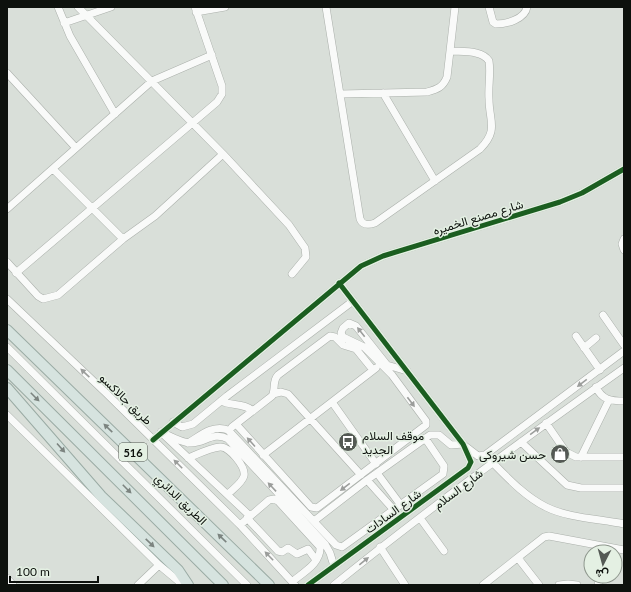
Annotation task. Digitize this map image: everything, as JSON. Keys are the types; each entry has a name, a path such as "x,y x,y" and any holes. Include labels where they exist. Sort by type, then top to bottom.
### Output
{"highway":[{"name":"الطريق الدائري","path":"7,330 269,585"},
{"name":"516","path":"7,370 223,585"},
{"path":"7,388 101,496 178,570 188,585"}],"street":[{"path":"58,7 73,42 115,114"},
{"path":"78,7 223,154 289,225 305,248 306,256 292,274"},
{"path":"64,23 86,14 111,7"},
{"path":"16,273 217,102 222,94 222,86 195,10 225,7"},
{"path":"326,7 360,219 363,224 366,225 375,223 480,149 486,142 492,128 488,101 489,61 486,57 480,54 451,51"},
{"path":"341,94 427,92 438,89 444,85 447,78 451,51 455,7"},
{"path":"490,7 493,22 496,24 501,24 525,14 527,7"},
{"path":"7,209 152,81 212,55"},
{"path":"7,73 76,148"},
{"path":"383,93 435,181"},
{"path":"7,262 38,296 43,299 58,295 123,239 155,216 223,154"},
{"path":"53,169 123,239"},
{"name":"شارع مصنع الخميره","path":"153,440 351,273 372,260 560,202 582,193 624,169"},
{"path":"624,239 622,244 624,250"},
{"path":"339,283 463,444"},
{"name":"طريق جالاكسو","path":"7,299 240,525 294,583"},
{"path":"173,422 182,427 189,426 221,400 353,301"},
{"path":"603,316 624,345"},
{"path":"377,370 362,345 345,339 341,332 342,328 349,323 356,326 387,366 407,371"},
{"path":"273,394 276,376 330,336 335,337 343,345 356,349 377,370"},
{"path":"576,336 600,370"},
{"path":"584,348 596,338"},
{"path":"7,347 247,585"},
{"name":"شارع السلام","path":"463,444 478,456 485,455 624,352"},
{"path":"314,521 364,477 376,464 425,427 426,423 392,375 368,353"},
{"name":"شارع السلام","path":"334,585 380,547 546,423 624,368"},
{"path":"263,455 332,402 377,370"},
{"path":"596,387 599,393 609,400 624,401"},
{"path":"228,430 273,394 281,392 288,394 393,509"},
{"path":"221,400 231,405 241,403 256,409"},
{"path":"581,457 609,400"},
{"path":"332,402 376,464"},
{"path":"7,415 159,565 184,585"},
{"path":"546,423 566,452 571,456 624,457"},
{"path":"236,424 311,507 314,508 364,477 377,473 432,434 437,434 451,445 463,444"},
{"path":"179,440 188,431 189,426"},
{"path":"190,443 213,429 220,428 228,430 336,545 342,547 445,471 444,466 425,438"},
{"path":"161,432 190,443 213,436 222,436 228,439 325,544 334,566"},
{"path":"161,432 228,494 278,551 282,552 288,548 297,554 308,549 316,560"},
{"path":"521,442 567,485 581,488 624,488"},
{"path":"190,443 199,454"},
{"name":"شارع السادات","path":"308,585 469,466 470,458 463,444"},
{"path":"188,458 219,447 226,448 244,472"},
{"path":"485,455 525,493 547,508 559,512 624,524"},
{"path":"228,494 242,480 244,472 253,466"},
{"path":"377,473 400,504"},
{"path":"434,507 442,487"},
{"path":"240,525 268,500 276,500 319,545 320,550 316,560 311,567 294,583"},
{"path":"420,518 444,551"},
{"path":"484,585 544,537 549,536 584,544"},
{"path":"380,547 405,585"},
{"path":"518,558 539,585"},
{"path":"138,585 159,565"},
{"path":"559,585 577,585"}],"cycle path":[{"path":"153,440 361,266 383,256 560,202 582,193 624,169"},
{"path":"308,585 468,468 471,462 463,444 339,283"}],"place":[{"name":"موقف السلام الجديد","path":"348,442"},
{"name":"حسن شيروكى","path":"560,454"}]}
